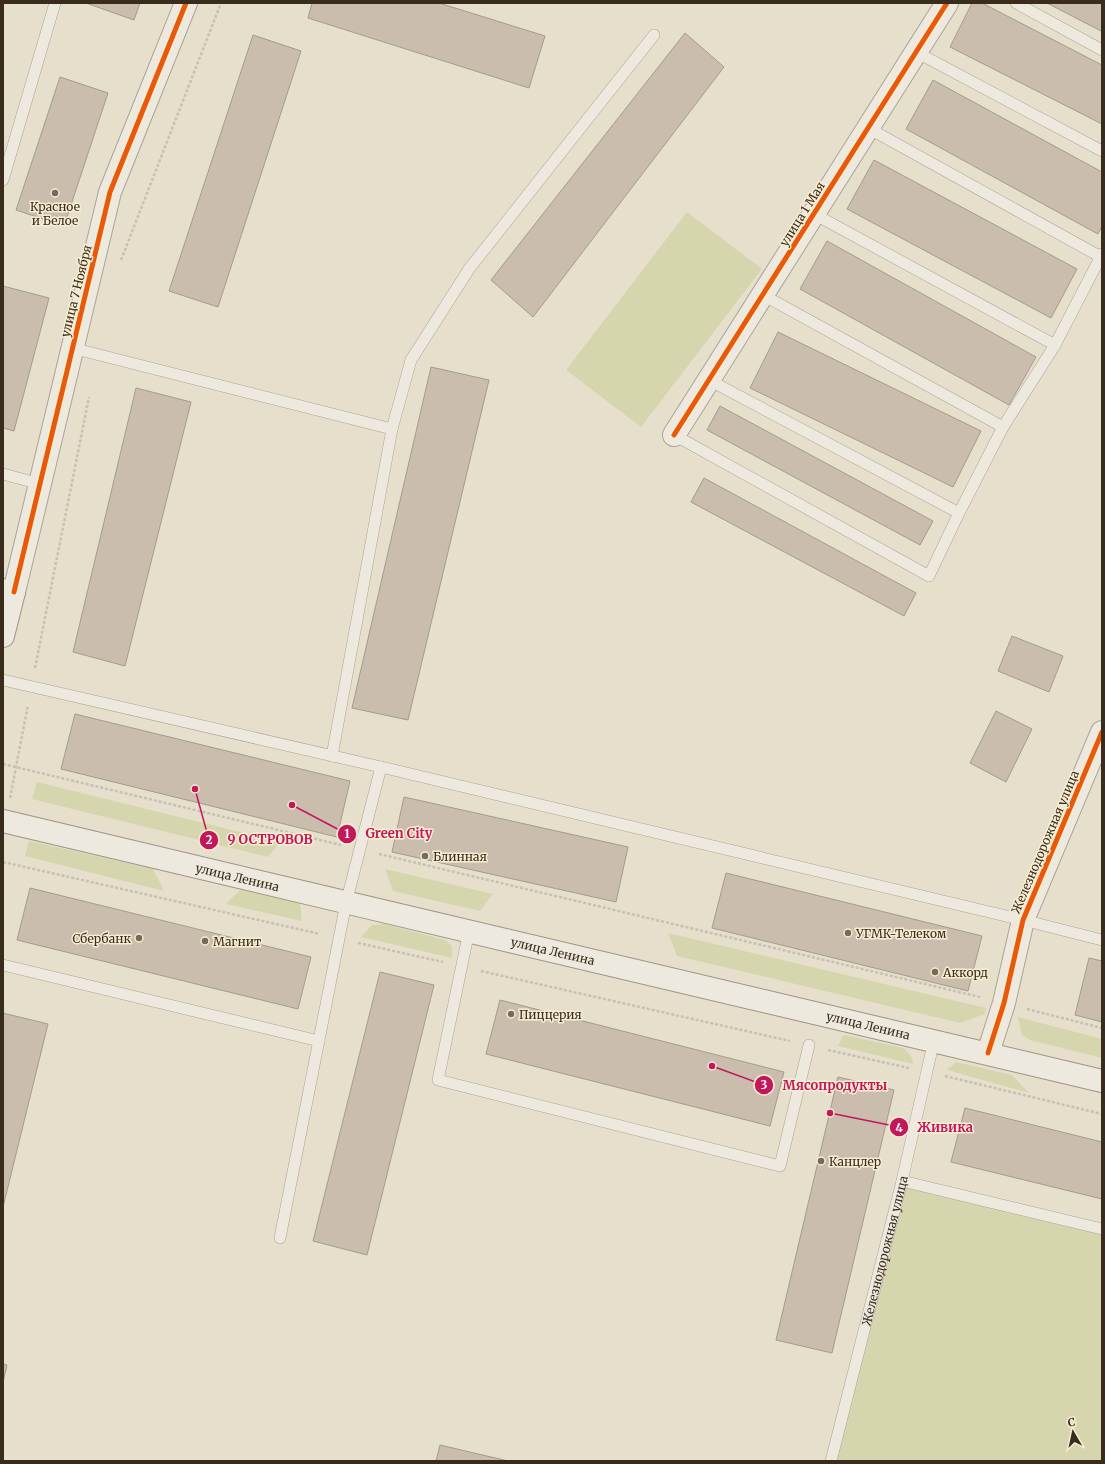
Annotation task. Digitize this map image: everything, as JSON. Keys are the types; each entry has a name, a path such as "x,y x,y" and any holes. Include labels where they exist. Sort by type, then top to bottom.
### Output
{"street":[{"name":"улица 7 Ноября","path":"3,636 8,591 40,484 110,192 186,3"},
{"name":"улица 1 Мая","path":"674,435 947,3"},
{"name":"Железнодорожная улица","path":"988,1053 1004,1003 1023,920 1102,732"},
{"name":"улица Ленина","path":"4,822 934,1040 1102,1081"}],"lane":[{"path":"3,180 54,3"},
{"path":"1016,3 1102,50"},
{"path":"332,756 392,429 411,360 469,269 654,35"},
{"path":"916,52 1102,151"},
{"path":"674,435 929,576 1003,427 1055,345 1101,255 868,128"},
{"path":"814,214 1055,345"},
{"path":"763,295 1003,427"},
{"path":"72,348 392,429"},
{"path":"709,380 959,513"},
{"path":"3,474 40,484"},
{"path":"3,680 381,767 1102,940"},
{"path":"280,1238 346,903 381,767"},
{"path":"469,931 438,1080 780,1166 809,1045"},
{"path":"3,965 319,1041"},
{"name":"Железнодорожная улица","path":"831,1461 902,1181 934,1040"},
{"path":"902,1181 1102,1229"}],"path":[{"path":"118,267 221,3"},
{"path":"4,822 89,393"},
{"path":"3,764 1004,1003 1102,1028"},
{"path":"927,1072 1102,1114"}],"green space":[{"path":"687,212 762,269 641,427 566,370"},
{"path":"37,782 280,842 268,857 32,799"},
{"path":"29,841 153,869 164,891 25,856"},
{"path":"385,869 493,894 480,911 393,891"},
{"path":"240,890 300,903 302,921 226,904"},
{"path":"384,924 445,940 452,946 452,958 361,937 372,925"},
{"path":"668,933 986,1008 985,1014 960,1023 677,956"},
{"path":"1018,1017 1102,1039 1102,1058 1030,1040 1022,1035"},
{"path":"844,1035 904,1048 912,1058 913,1064 838,1046"},
{"path":"956,1062 1012,1075 1029,1093 947,1070"},
{"path":"902,1181 1102,1229 1102,1461 831,1461"}],"building":[{"path":"86,3 140,3 134,20"},
{"path":"312,3 439,3 545,36 529,88 308,18"},
{"path":"972,3 982,3 1102,65 1102,124 950,47"},
{"path":"1047,3 1102,3 1102,29 1101,31"},
{"path":"685,33 724,67 533,317 491,280"},
{"path":"253,35 301,51 218,307 169,291"},
{"path":"60,77 108,93 64,226 16,210"},
{"path":"933,80 1102,172 1102,226 1098,234 906,129"},
{"path":"874,160 1077,269 1051,318 847,209"},
{"path":"827,241 1036,357 1009,405 800,289"},
{"path":"3,286 49,298 14,431 3,428"},
{"path":"778,332 981,431 953,487 750,388"},
{"path":"431,367 489,380 408,720 352,708"},
{"path":"136,388 191,402 125,666 73,652"},
{"path":"720,406 933,521 920,545 707,430"},
{"path":"704,478 916,593 904,616 691,502"},
{"path":"1012,636 1063,656 1049,692 998,671"},
{"path":"996,711 1032,729 1006,782 970,763"},
{"path":"75,714 350,781 337,837 61,769"},
{"path":"404,797 628,847 616,902 392,852"},
{"path":"726,873 982,936 968,991 712,928"},
{"path":"30,888 311,957 298,1009 17,940"},
{"path":"1089,958 1102,961 1102,1022 1075,1015"},
{"path":"380,972 434,985 367,1255 313,1241"},
{"path":"500,1000 784,1072 770,1126 486,1054"},
{"path":"3,1013 48,1024 3,1207"},
{"path":"838,1077 894,1090 832,1353 776,1340"},
{"path":"965,1108 1102,1142 1102,1199 951,1162"},
{"path":"3,1364 7,1365 3,1382"},
{"path":"440,1445 508,1461 436,1461"}],"cycle path":[{"path":"14,592 110,192 186,3"},
{"path":"674,435 947,3"},
{"path":"988,1053 1004,1003 1023,920 1102,732"}],"place":[{"name":"Красное и Белое","path":"55,193"},
{"name":"9 ОСТРОВОВ","path":"195,789"},
{"name":"Green City","path":"292,805"},
{"name":"Блинная","path":"425,856"},
{"name":"УГМК-Телеком","path":"848,933"},
{"name":"Сбербанк","path":"139,938"},
{"name":"Магнит","path":"205,941"},
{"name":"Аккорд","path":"935,972"},
{"name":"Пиццерия","path":"511,1014"},
{"name":"Мясопродукты","path":"712,1066"},
{"name":"Живика","path":"830,1113"},
{"name":"Канцлер","path":"821,1161"}]}
